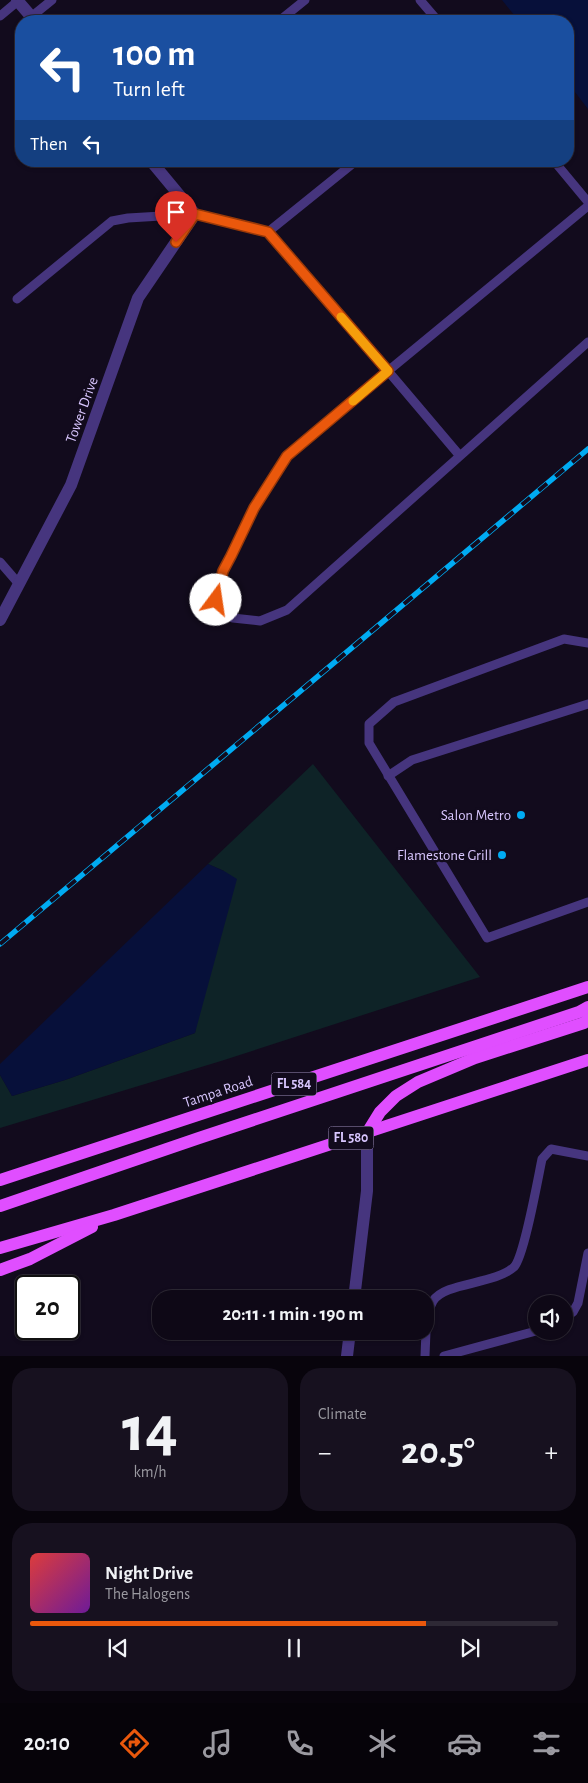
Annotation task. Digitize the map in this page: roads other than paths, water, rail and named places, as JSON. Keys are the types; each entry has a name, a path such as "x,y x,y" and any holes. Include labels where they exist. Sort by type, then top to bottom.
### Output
{"main road":[{"name":"Tampa Road","path":"0,1180 588,987"},
{"path":"0,1206 579,1012 588,1007"},
{"path":"367,1133 380,1112 396,1096 418,1082 475,1058 584,1023 588,1019"},
{"name":"FL 580","path":"0,1270 30,1259 114,1215 588,1060"},
{"path":"0,1248 114,1215"}],"street":[{"path":"17,0 30,15"},
{"path":"156,167 195,214"},
{"name":"Tower Drive","path":"0,620 71,484 100,408 138,298 195,214"},
{"path":"355,1290 367,1191 367,1133"},
{"path":"347,1356 349,1340"}],"lane":[{"path":"0,16 17,0"},
{"path":"37,15 52,0"},
{"path":"286,15 305,0"},
{"path":"420,0 433,15"},
{"path":"268,232 349,167"},
{"path":"559,167 588,202"},
{"path":"588,206 287,456 254,508 223,571 216,600 233,618 260,621 287,610 588,342"},
{"path":"17,299 112,221 128,218 195,214 268,232 460,456"},
{"path":"0,562 19,584"},
{"path":"588,643 564,639 394,702 369,724 369,744 487,938 588,902"},
{"path":"388,776 412,760 588,704"},
{"path":"434,1300 445,1291 499,1277 515,1266 522,1250 542,1159 551,1149 588,1156"},
{"path":"573,1312 578,1303 588,1253"},
{"path":"444,1356 528,1333"},
{"path":"425,1356 426,1340"}],"railway":[{"path":"0,944 588,449"}],"place":[{"name":"Salon Metro","path":"521,815"},
{"name":"Flamestone Grill","path":"502,855"}]}
